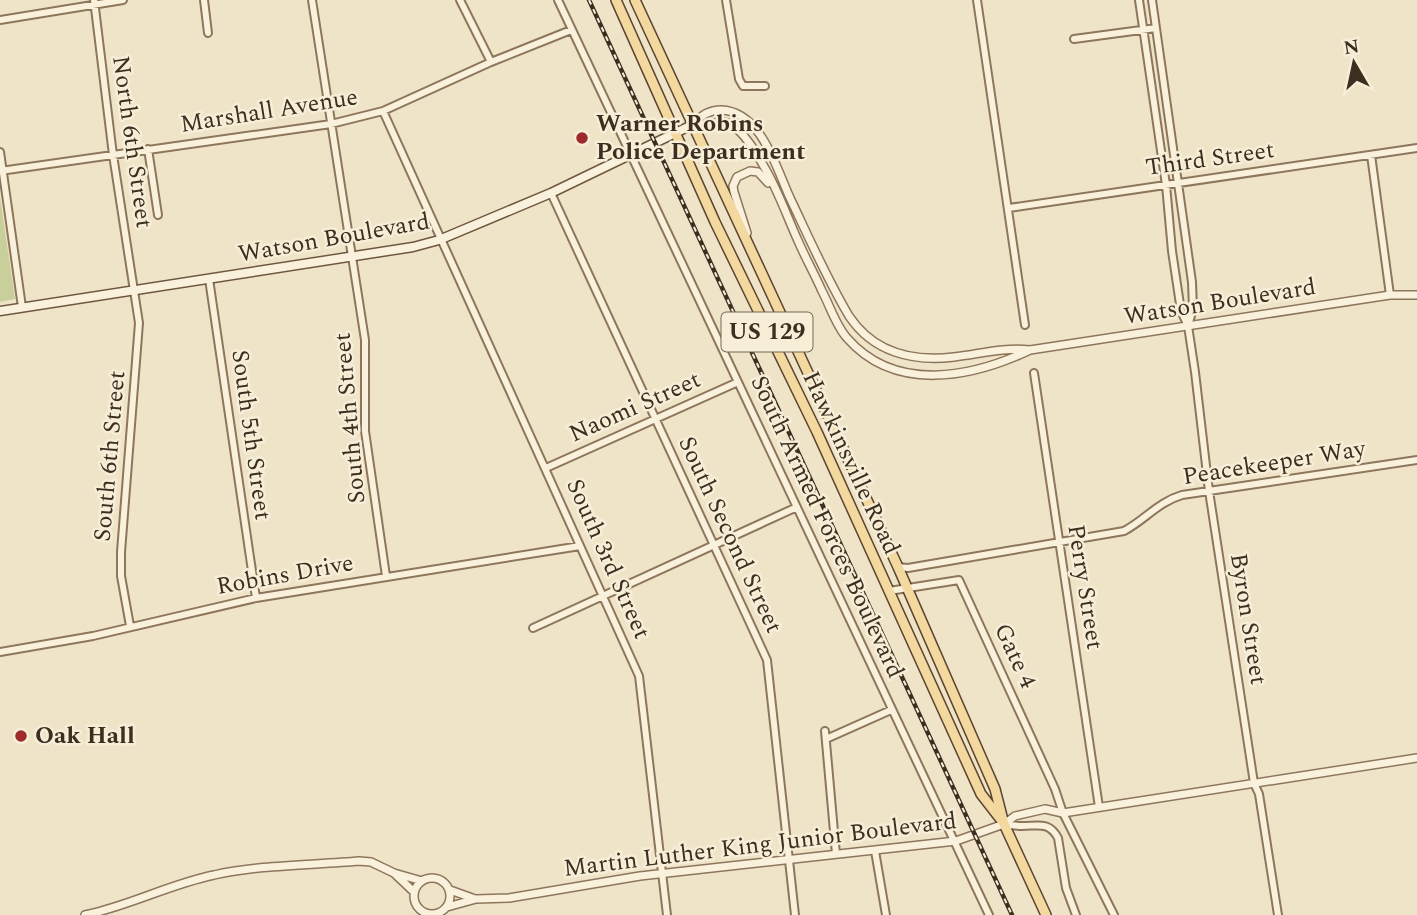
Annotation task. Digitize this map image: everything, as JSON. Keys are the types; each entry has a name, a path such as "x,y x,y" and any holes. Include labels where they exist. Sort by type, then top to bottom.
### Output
{"main road":[{"name":"Hawkinsville Road","path":"615,0 744,283 817,432 981,794 1004,824"},
{"name":"Hawkinsville Road","path":"635,0 908,588 995,789 1004,824 1046,915"},
{"name":"Watson Boulevard","path":"0,311 413,247 439,240 551,193 694,124"}],"street":[{"path":"0,20 94,2 123,0"},
{"path":"204,0 208,33"},
{"name":"South 4th Street","path":"312,0 365,340 365,431 386,576"},
{"path":"460,0 491,62"},
{"name":"South Armed Forces Boulevard","path":"558,0 989,915"},
{"path":"726,0 739,79 743,86 765,86"},
{"path":"977,0 1025,325"},
{"name":"Byron Street","path":"1139,0 1181,311 1188,326 1209,491 1254,783 1259,794 1278,915"},
{"name":"Byron Street","path":"1152,0 1192,282 1193,309 1188,326"},
{"name":"North 6th Street","path":"94,2 133,289"},
{"path":"1074,39 1156,28"},
{"name":"Marshall Avenue","path":"2,171 331,124 383,111 491,62 572,30"},
{"name":"Watson Boulevard","path":"1030,350 1010,347 936,358 904,355 886,350 872,341 858,330 839,300 768,146 750,124 736,114 724,110 701,115 694,124 706,127 727,122 735,127 760,161 846,337 869,359 903,374 937,376 1013,358 1030,350 1390,295 1417,295"},
{"name":"South 3rd Street","path":"383,111 439,240 547,468 639,676 667,915"},
{"path":"1161,148 1174,145"},
{"name":"Third Street","path":"1009,208 1417,148"},
{"path":"148,149 158,215"},
{"path":"0,152 22,307"},
{"path":"1371,155 1390,295"},
{"path":"753,253 734,192 733,186 737,177 750,171 758,172 782,204"},
{"name":"South Second Street","path":"551,193 767,660 795,915"},
{"name":"South 5th Street","path":"209,279 256,598"},
{"name":"South 6th Street","path":"130,626 121,576 121,552 139,335 133,289"},
{"name":"Perry Street","path":"1034,373 1099,807"},
{"name":"Naomi Street","path":"547,468 738,382"},
{"name":"Peacekeeper Way","path":"898,567 908,568 1124,531 1170,499 1417,460"},
{"path":"533,628 604,598 797,507"},
{"name":"Robins Drive","path":"0,652 93,636 256,598 580,546"},
{"name":"Gate 4","path":"889,591 959,580 1055,789 1063,814"},
{"path":"836,854 825,735 891,710"},
{"name":"Martin Luther King Junior Boulevard","path":"447,907 476,899 509,898 662,875 956,841 1004,824 1015,816 1045,809 1063,814 1417,758"},
{"path":"1063,814 1114,915"},
{"path":"1004,824 1039,824 1055,831 1066,888 1076,915"},
{"path":"875,851 886,915"},
{"path":"85,915 106,913 214,875 359,861 370,862 422,881 438,879 450,890 451,896 447,907 439,914 423,912 415,903 414,892 422,881"},
{"path":"394,873 414,892"},
{"name":"Martin Luther King Junior Boulevard","path":"450,890 476,899"}],"green space":[{"path":"0,197 15,299 0,302"}],"railway":[{"path":"589,0 1012,915"}],"place":[{"name":"Warner Robins Police Department","path":"582,138"},
{"name":"Oak Hall","path":"21,736"}]}
